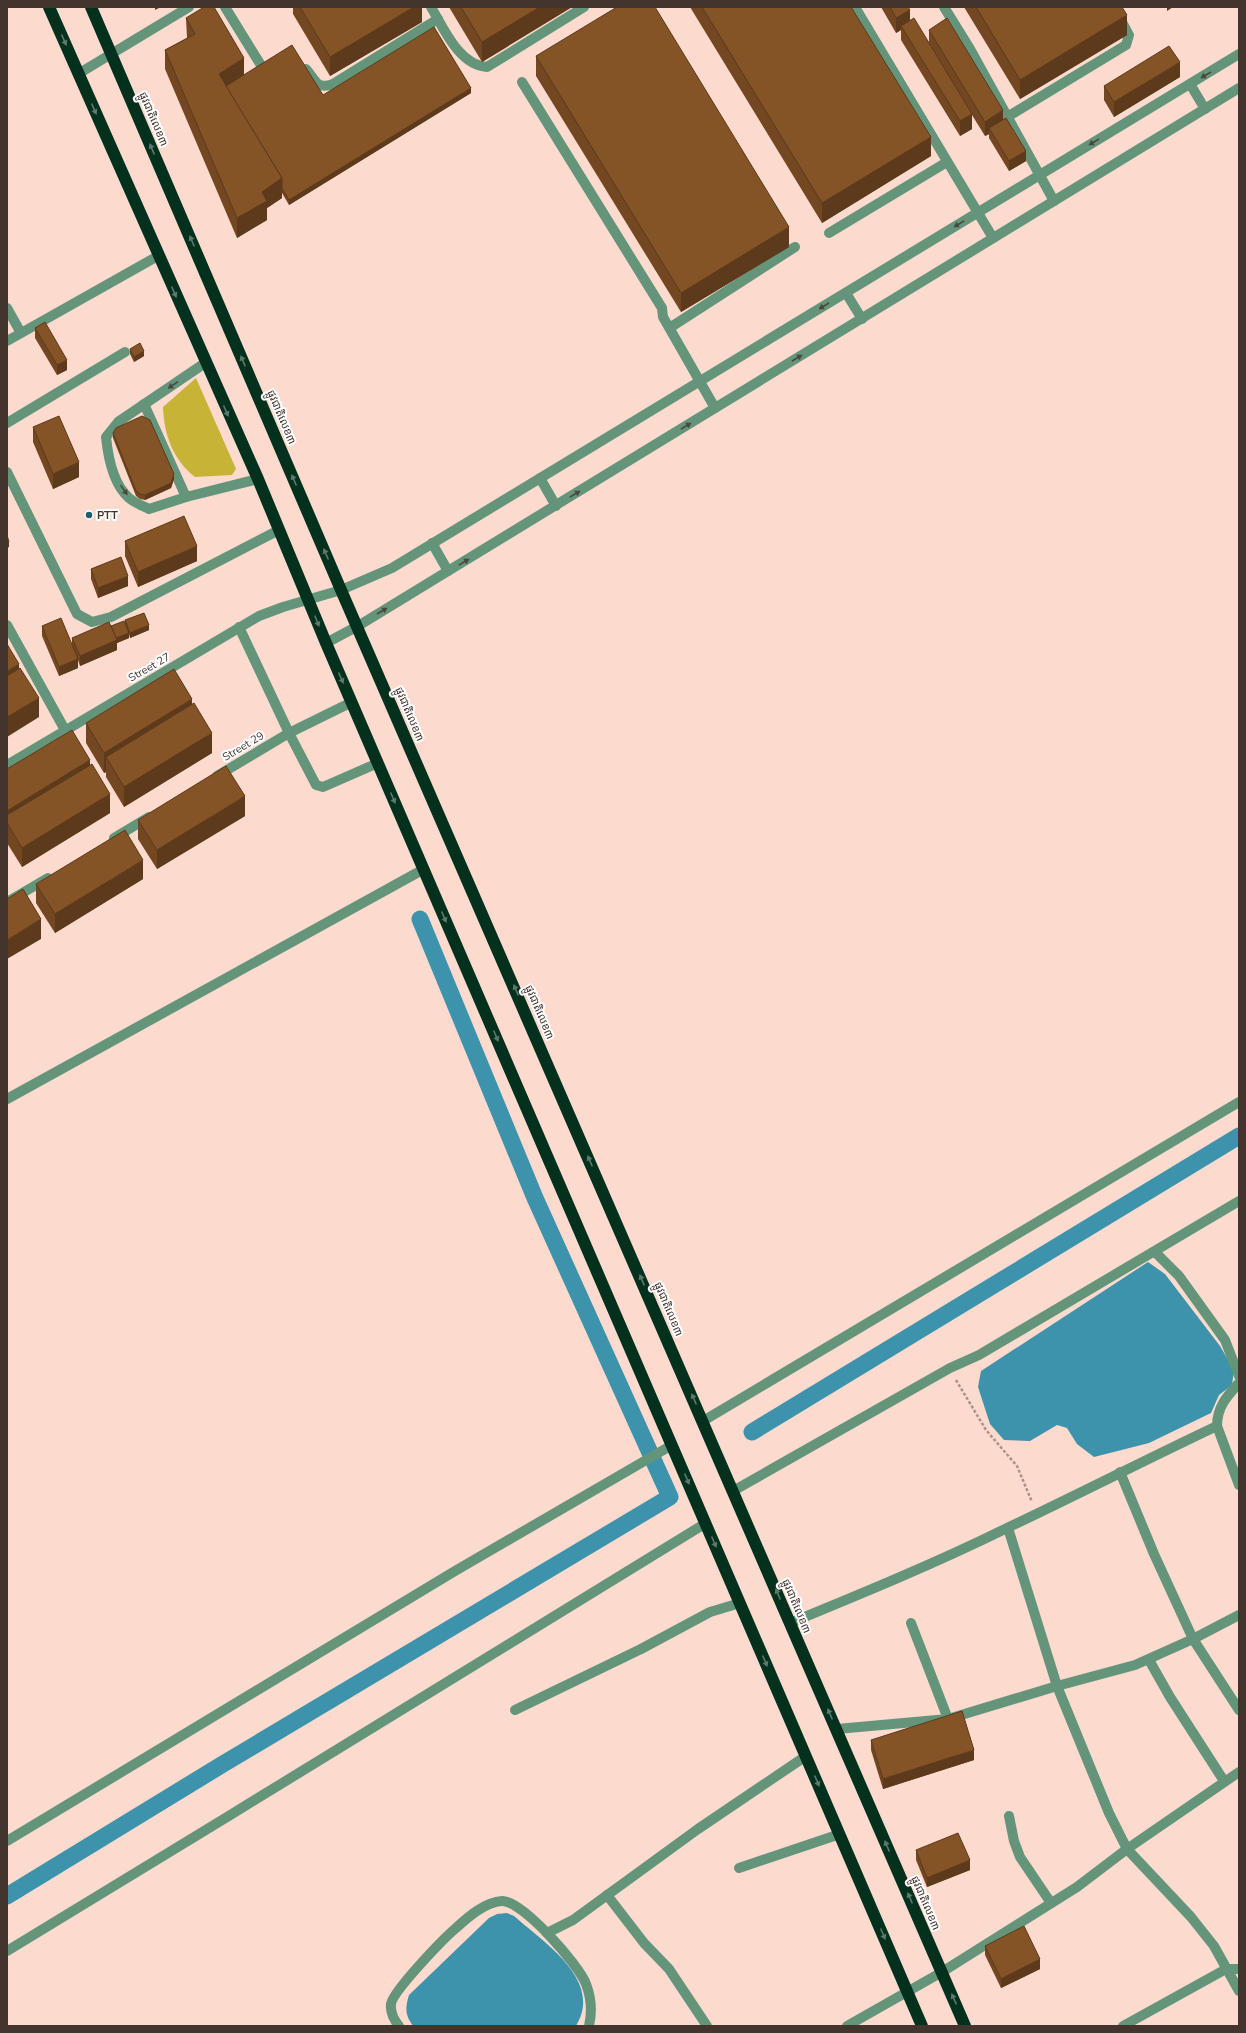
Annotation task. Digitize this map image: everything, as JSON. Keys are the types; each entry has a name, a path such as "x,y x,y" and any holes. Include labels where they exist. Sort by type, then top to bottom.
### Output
{"highway":[{"path":"49,7 258,480 326,643 922,2026"},
{"name":"ផ្លូវជាតិលេខ៣","path":"91,7 342,590 965,2026"}],"street":[{"path":"78,74 189,7"},
{"path":"225,7 269,79 274,80"},
{"path":"431,7 461,54 477,66 487,67 584,7"},
{"path":"854,7 993,238"},
{"path":"944,7 1007,117 1038,176 1054,201"},
{"path":"1007,117 1126,45 1129,35 1114,7"},
{"path":"286,76 299,69 306,69 318,85 324,87 333,84 438,19"},
{"name":"Street 27","path":"7,765 259,616 277,609 342,590 392,568 1239,54"},
{"path":"522,82 662,308 663,317 671,327 715,408"},
{"path":"1190,84 1205,109"},
{"path":"326,643 358,626 556,506 1239,88"},
{"path":"829,233 947,162"},
{"path":"671,327 795,247"},
{"path":"7,341 158,256"},
{"path":"846,293 862,319"},
{"path":"7,308 21,333"},
{"path":"7,423 125,352"},
{"path":"205,363 118,422 106,437 107,455 117,481 129,498 149,509 186,497 258,480"},
{"path":"144,404 186,497"},
{"path":"7,472 77,614 92,622 111,617 279,530"},
{"path":"540,478 556,506"},
{"path":"432,543 448,571"},
{"path":"240,627 289,733 316,785 323,787 378,764"},
{"path":"8,629 65,730"},
{"name":"Street 29","path":"208,781 289,733 352,702"},
{"path":"108,842 155,813"},
{"path":"7,1099 424,869"},
{"path":"7,902 54,874"},
{"path":"703,1421 1239,1102"},
{"path":"732,1488 950,1368 979,1355 1239,1201"},
{"path":"1155,1252 1179,1276 1225,1340 1239,1376"},
{"path":"1239,1383 1222,1403 1217,1416 1217,1426 1239,1485"},
{"path":"790,1622 902,1577 1008,1528 1120,1472 1217,1426"},
{"path":"7,1841 455,1571 673,1449"},
{"path":"1120,1472 1154,1554 1193,1639 1239,1710"},
{"path":"7,1951 203,1833 447,1680 706,1523"},
{"path":"1008,1528 1057,1686 1109,1814 1127,1849 1191,1917 1214,1946 1239,1991"},
{"path":"515,1710 641,1649 710,1612 740,1603"},
{"path":"837,1729 948,1719 1149,1660 1239,1615"},
{"path":"911,1623 948,1719"},
{"path":"1149,1660 1170,1697 1224,1781"},
{"path":"547,1933 573,1920 698,1829 806,1756"},
{"path":"847,2026 942,1972 1077,1887 1127,1849 1239,1772"},
{"path":"1009,1816 1014,1841 1020,1857 1051,1903"},
{"path":"739,1868 840,1834"},
{"path":"607,1895 644,1943 669,1969 707,2026"},
{"path":"400,2026 393,2019 391,2004 397,1991 455,1928 480,1909 492,1903 503,1901 513,1903 547,1933 574,1962 587,1986 592,2014 589,2026"},
{"path":"1123,2026 1226,1969 1239,1969"}],"path":[{"path":"950,1368 986,1430 1017,1466 1037,1513"}],"shaded area":[{"path":"196,378 236,469 232,475 195,477 181,463 171,446 165,427 163,407"}],"water":[{"path":"1148,1262 1165,1274 1220,1346 1234,1370 1232,1385 1219,1395 1211,1413 1149,1443 1094,1457 1077,1444 1067,1428 1057,1425 1030,1441 1004,1440 990,1424 978,1387 981,1371"},
{"path":"507,1913 514,1916 554,1950 576,1978 582,1993 583,2009 576,2026 413,2026 406,2011 409,1995 489,1918 497,1914"}],"building":[{"path":"204,7 214,7 244,58 219,74 282,178 262,192 267,201 237,218 165,50 195,34 186,18"},
{"path":"300,7 414,7 330,57"},
{"path":"461,7 540,7 482,42"},
{"path":"617,7 655,7 789,227 681,293 536,56"},
{"path":"702,7 851,7 931,137 822,203"},
{"path":"890,7 908,7 910,10 896,18"},
{"path":"976,7 1122,7 1127,15 1020,80"},
{"path":"914,18 972,114 960,121 901,26"},
{"path":"947,18 1003,110 985,122 929,30"},
{"path":"434,27 471,88 289,200 282,188 282,178 226,86 292,45 323,95"},
{"path":"1169,46 1180,62 1114,102 1104,86"},
{"path":"1006,118 1026,151 1009,161 989,128"},
{"path":"45,322 67,360 57,365 35,328"},
{"path":"140,343 144,351 134,357 130,349"},
{"path":"59,416 79,462 53,474 33,427"},
{"path":"142,416 150,420 174,474 171,483 145,495 136,491 113,433 116,428"},
{"path":"184,516 197,546 138,572 125,541"},
{"path":"121,557 128,576 98,588 91,569"},
{"path":"144,613 149,625 130,633 125,620"},
{"path":"61,618 78,659 59,667 42,626"},
{"path":"124,621 129,633 116,638 111,626"},
{"path":"109,622 117,640 80,656 72,638"},
{"path":"7,644 19,664 7,671"},
{"path":"20,668 39,698 7,717 7,676"},
{"path":"174,669 192,699 104,753 86,723"},
{"path":"194,703 212,733 124,787 106,757"},
{"path":"72,730 90,760 7,811 7,769"},
{"path":"92,764 110,794 22,848 7,823 7,815"},
{"path":"226,766 245,796 157,850 138,820"},
{"path":"125,830 143,860 55,914 36,884"},
{"path":"23,889 41,919 7,940 7,899"},
{"path":"962,1711 974,1750 883,1779 871,1740"},
{"path":"958,1833 970,1860 927,1878 916,1850"},
{"path":"1024,1926 1040,1959 1001,1979 985,1946"}],"waterway":[{"path":"7,1896 223,1764 670,1497 535,1198 420,919"},
{"path":"752,1432 1239,1136"}],"place":[{"name":"PTT","path":"89,515"}]}
